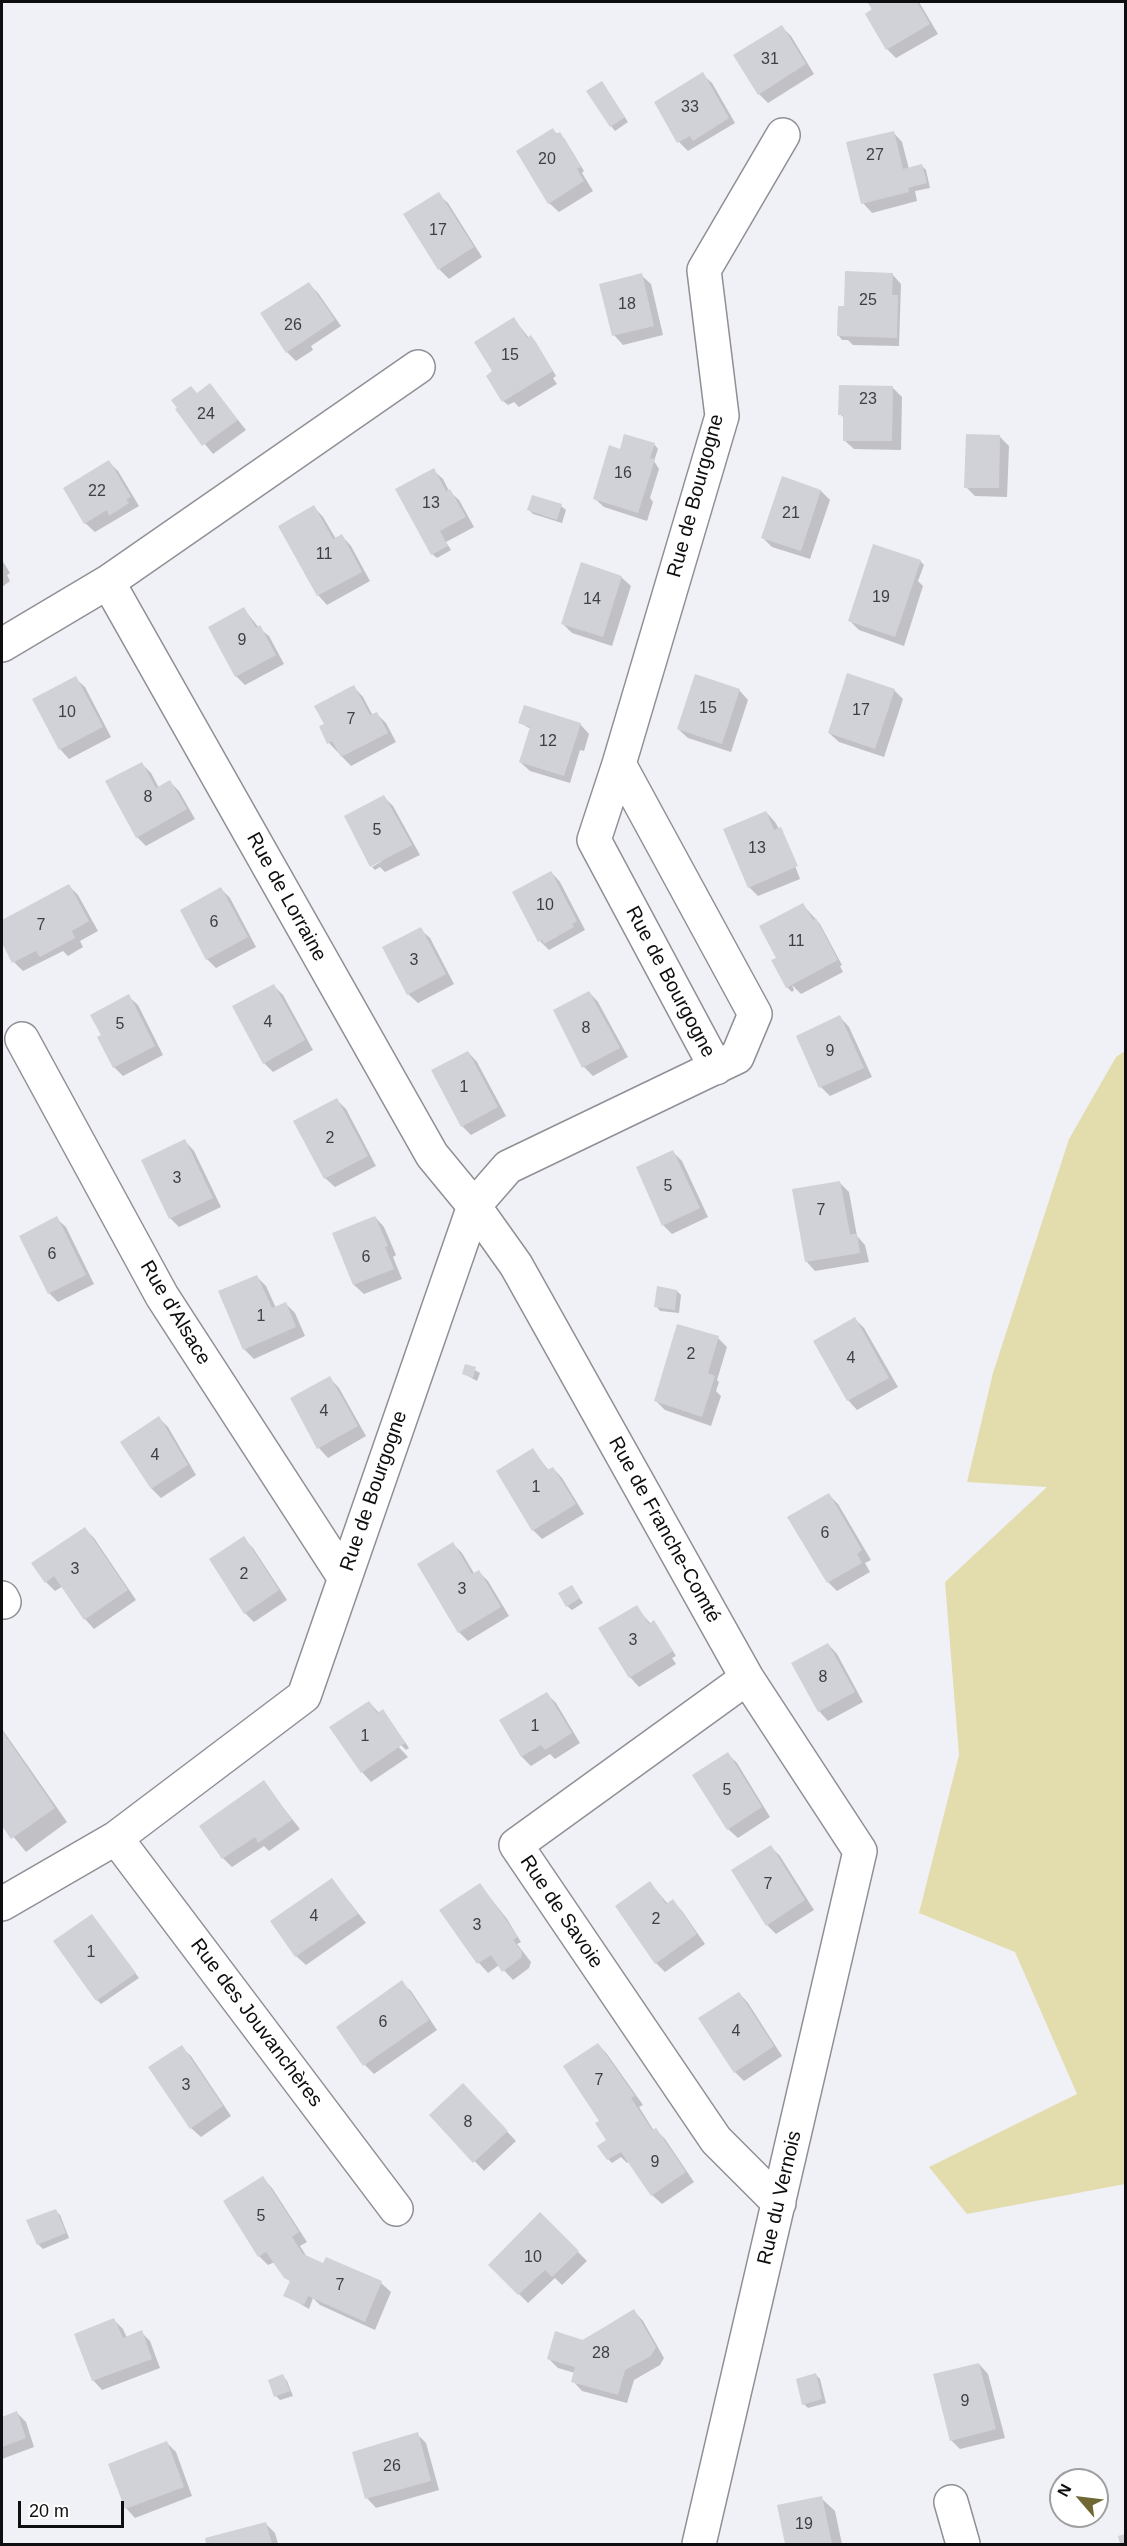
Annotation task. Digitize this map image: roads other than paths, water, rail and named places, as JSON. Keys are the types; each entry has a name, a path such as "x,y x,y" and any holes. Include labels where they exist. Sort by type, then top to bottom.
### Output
{"street":[{"name":"Rue de Bourgogne","path":"716,1068 594,840 619,764 722,416 704,270 783,135"},
{"path":"2,645 108,582 418,367"},
{"name":"Rue de Lorraine","path":"108,582 432,1155 474,1206"},
{"name":"Rue de Bourgogne","path":"2,1904 116,1838 304,1696 474,1206 508,1167 738,1057 754,1014 619,764"},
{"name":"Rue d'Alsace","path":"22,1039 162,1296 344,1577"},
{"name":"Rue de Franche-Comté","path":"474,1206 516,1265 747,1678 860,1851"},
{"name":"Rue de Savoie","path":"747,1678 516,1845 716,2140 779,2203"},
{"name":"Rue des Jouvanchères","path":"116,1838 396,2209"},
{"name":"Rue du Vernois","path":"699,2544 860,1851"},
{"path":"951,2502 963,2544"}]}
